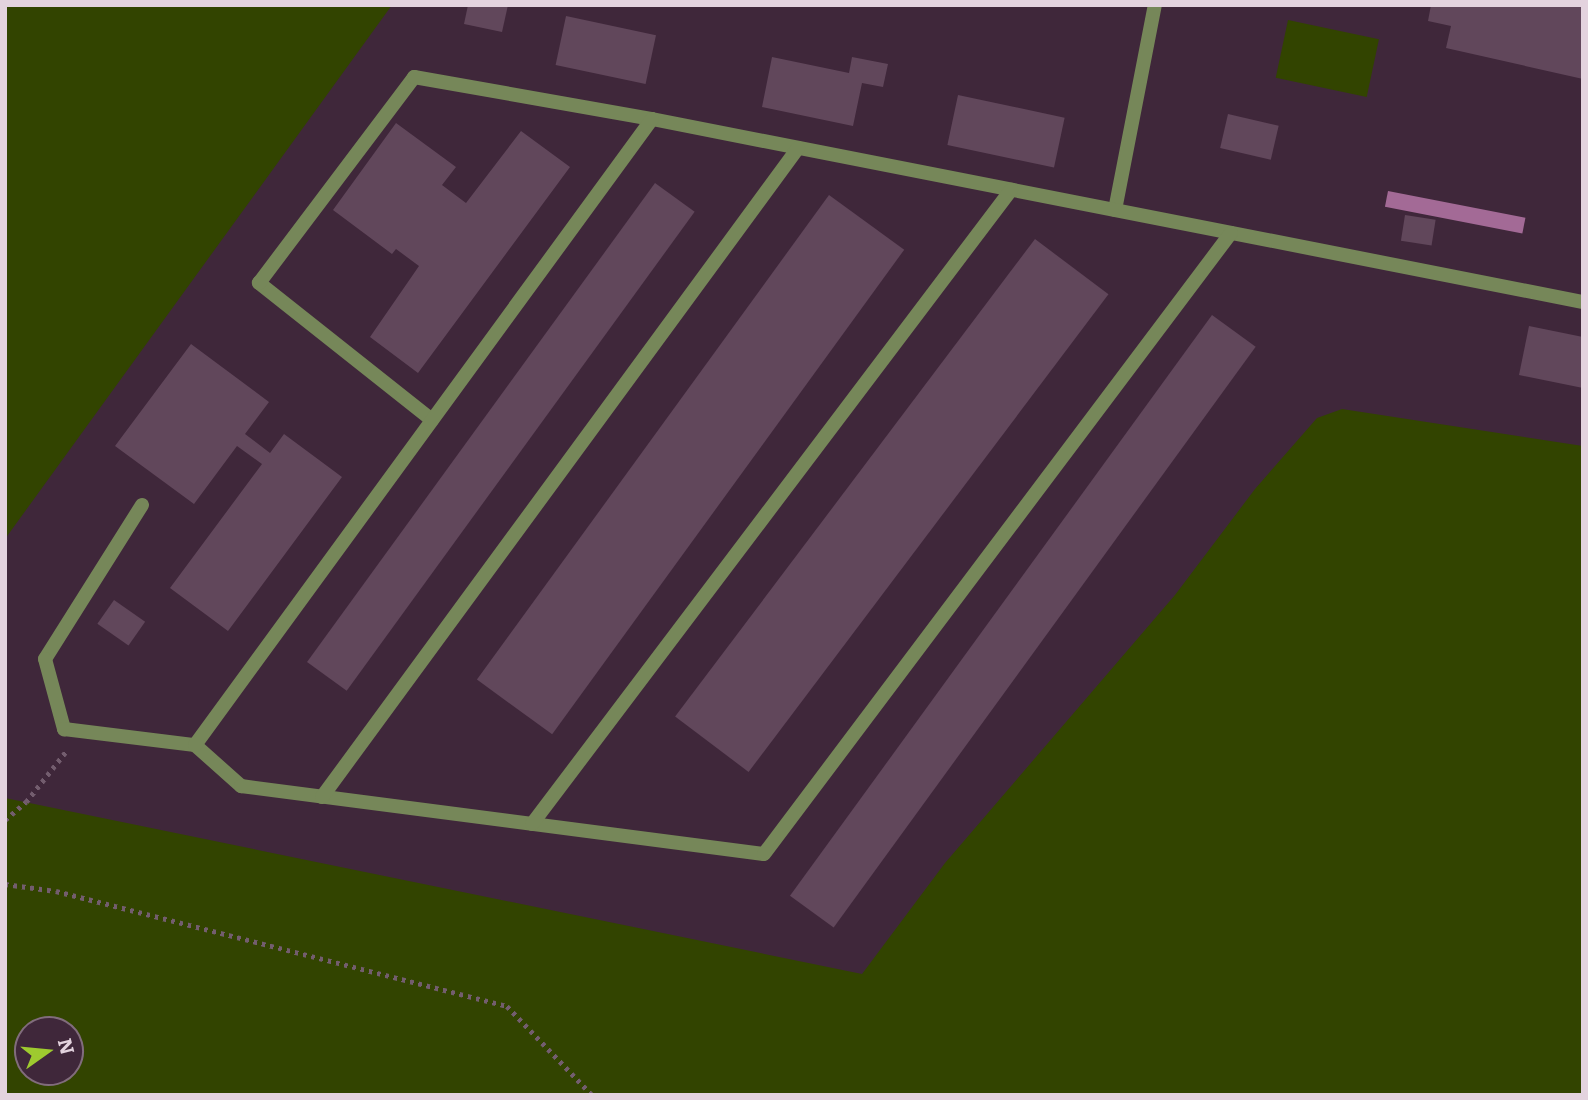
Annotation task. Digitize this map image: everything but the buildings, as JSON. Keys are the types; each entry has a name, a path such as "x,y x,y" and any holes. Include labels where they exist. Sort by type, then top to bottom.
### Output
{"lane":[{"path":"1115,210 1155,5"},
{"path":"432,420 259,283 414,77 652,119 1583,302"},
{"path":"195,745 652,119"},
{"path":"322,797 799,148"},
{"path":"532,824 1011,190"},
{"path":"142,505 45,659 64,729 195,745 241,786 764,854 1231,233"}],"path":[{"path":"5,820 41,785 80,731"},
{"path":"5,884 56,891 507,1006 593,1095"}],"green space":[{"path":"5,5 392,5 5,539"},
{"path":"1288,20 1379,39 1367,97 1276,78"},
{"path":"1342,409 1583,446 1583,1095 5,1095 5,798 862,974 945,863 1175,595 1255,489 1317,418"}],"shaded area":[{"path":"1388,191 1525,218 1522,233 1385,207"}]}
